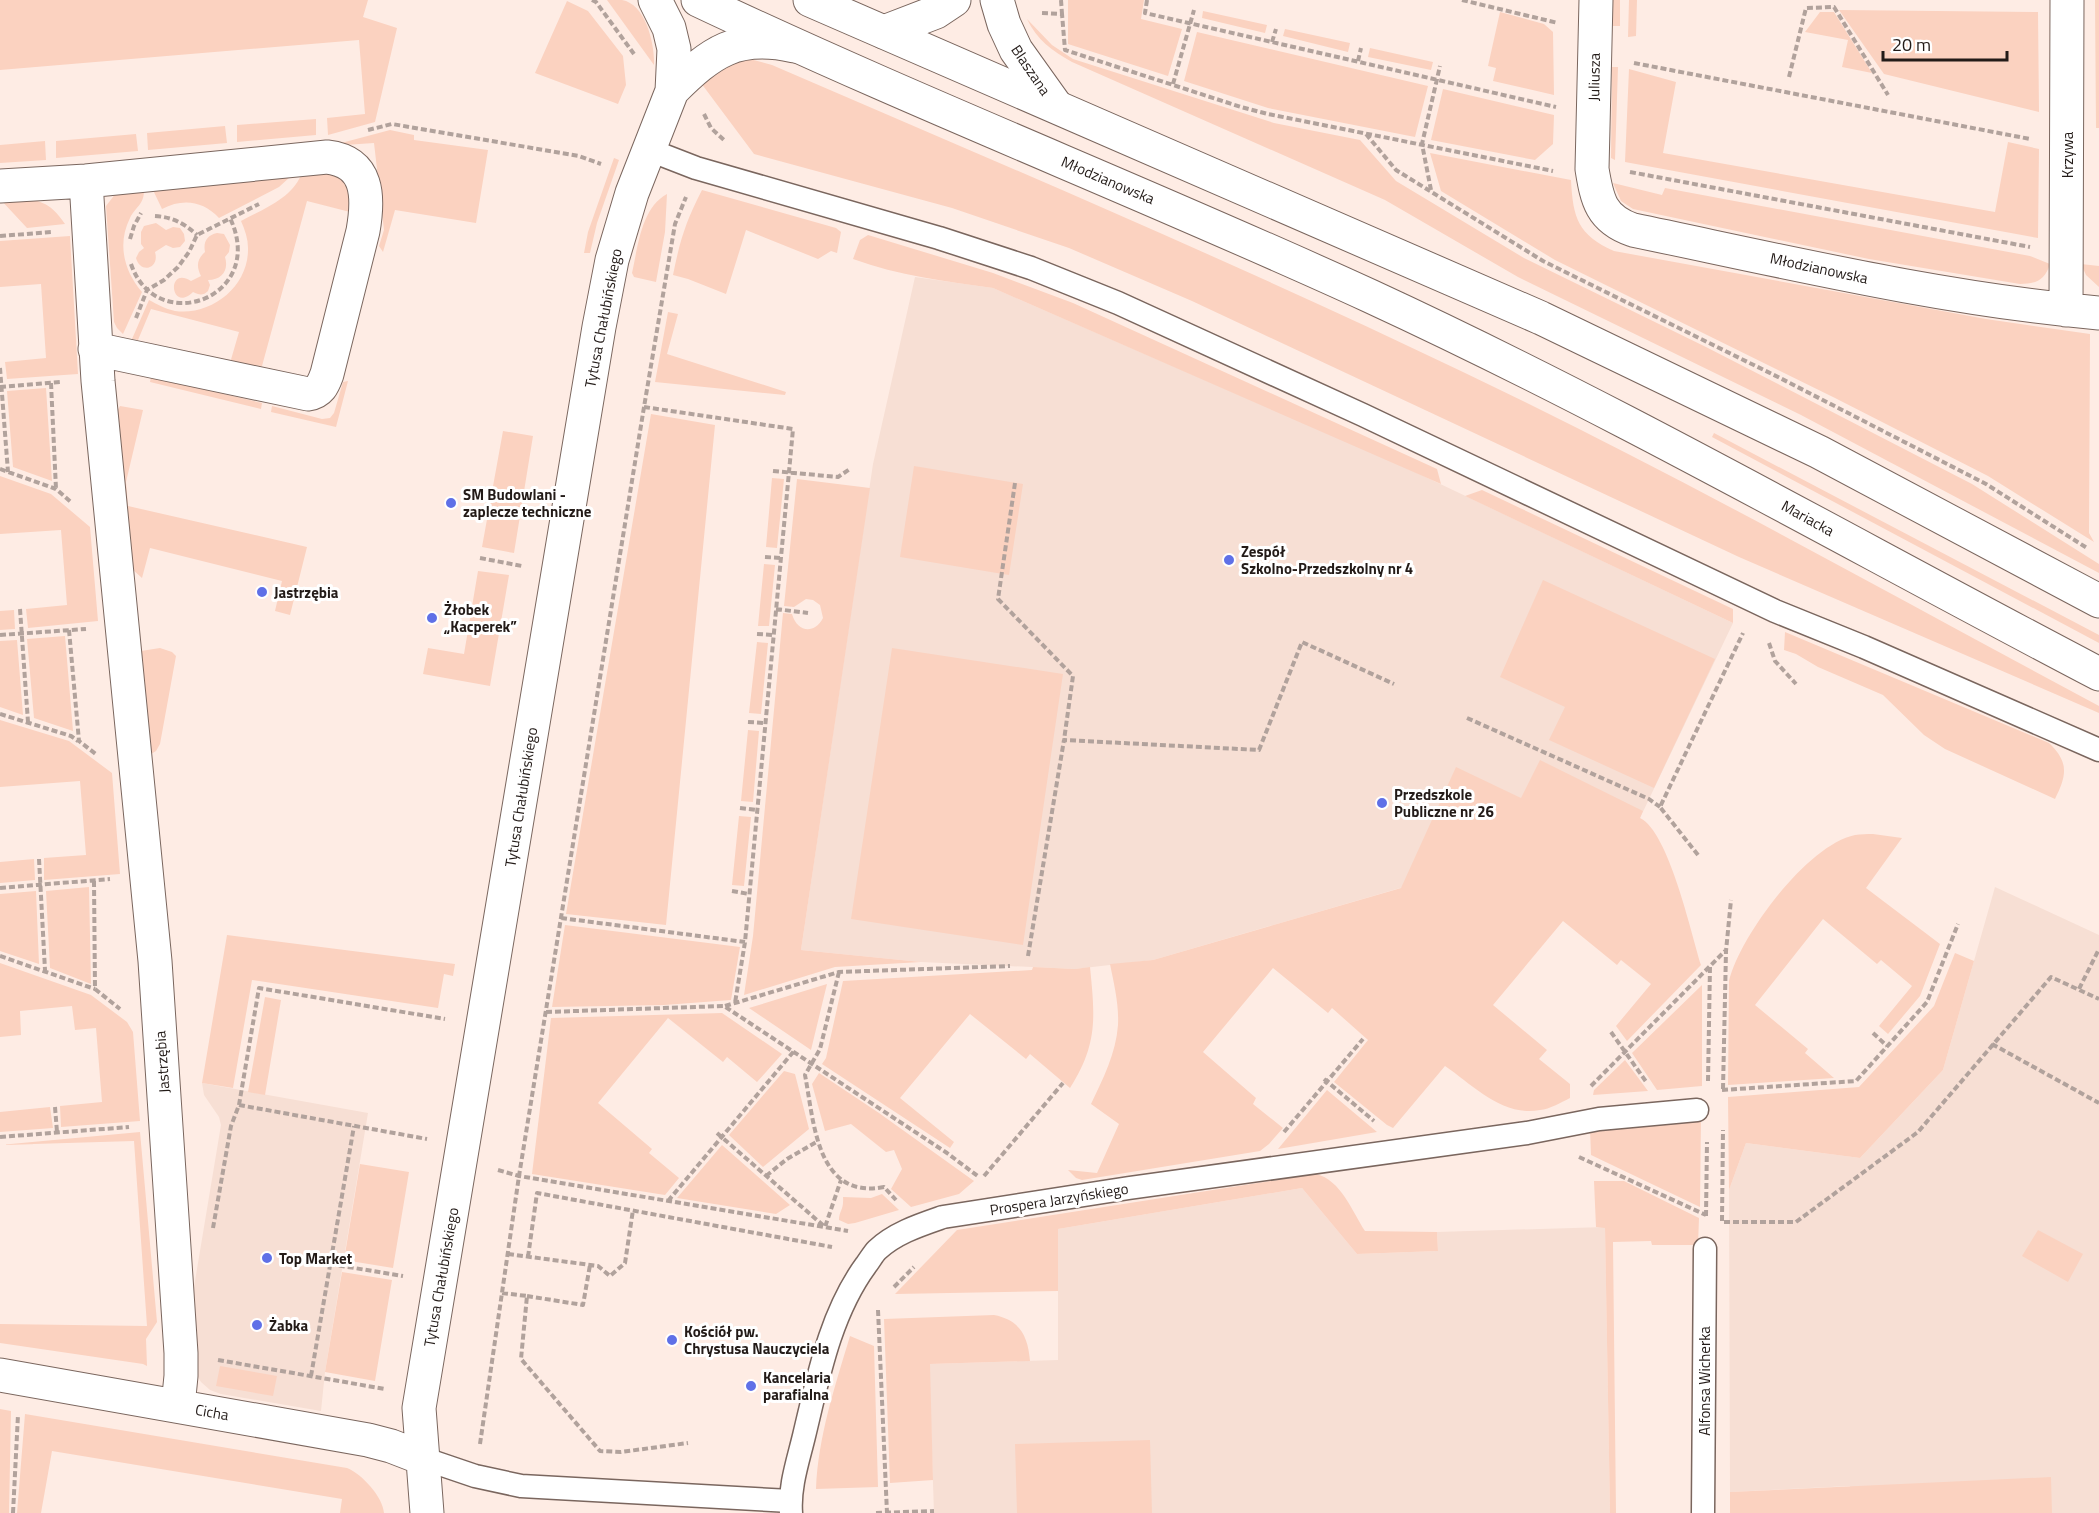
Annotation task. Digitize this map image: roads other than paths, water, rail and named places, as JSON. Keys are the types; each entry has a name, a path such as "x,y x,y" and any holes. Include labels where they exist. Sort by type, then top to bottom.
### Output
{"street":[{"name":"Tytusa Chałubińskiego","path":"427,1513 419,1408 599,327 612,260 648,149 672,91 674,49 669,28 655,0"},
{"name":"Młodzianowska","path":"698,0 795,46 1139,193 1371,296 1515,366"},
{"path":"810,0 1541,318 1819,452 2099,600"},
{"path":"884,32 926,16 954,0"},
{"name":"Blaszana","path":"997,0 1004,24 1016,50 1056,106"},
{"name":"Juliusza","path":"1593,167 1596,0"},
{"name":"Krzywa","path":"2066,310 2067,0"},
{"name":"Tytusa Chałubińskiego","path":"672,91 709,57 734,45 752,41 778,42 795,46"},
{"path":"0,186 86,181 327,157 339,158 350,163 357,171 365,198 364,222 327,374 324,384 317,392 308,394 96,365"},
{"name":"Młodzianowska","path":"1593,167 1594,186 1604,212 1614,221 1633,230 1885,282 2099,313"},
{"name":"Jastrzębia","path":"86,181 96,365 155,961 181,1353 177,1406"},
{"name":"Mariacka","path":"1515,366 1696,458 2099,674"},
{"name":"Cicha","path":"0,1375 368,1440 422,1458"}],"lane":[{"path":"648,149 696,168 939,238 1031,268 1118,303 1363,415 1756,602 1864,646 2099,750"},
{"name":"Prospera Jarzyńskiego","path":"790,1507 814,1391 832,1334 850,1290 877,1250 898,1235 943,1217 1129,1188 1527,1133 1599,1119 1697,1110"},
{"name":"Alfonsa Wicherka","path":"1703,1513 1705,1249"},
{"path":"422,1458 475,1476 521,1486 790,1507"}],"place":[{"name":"SM Budowlani - zaplecze techniczne","path":"451,503"},
{"name":"Zespół Szkolno-Przedszkolny nr 4","path":"1229,560"},
{"name":"Jastrzębia","path":"262,592"},
{"name":"Żłobek „Kacperek”","path":"432,618"},
{"name":"Przedszkole Publiczne nr 26","path":"1382,803"},
{"name":"Top Market","path":"267,1258"},
{"name":"Żabka","path":"257,1325"},
{"name":"Kościół pw. Chrystusa Nauczyciela","path":"672,1340"},
{"name":"Kancelaria parafialna","path":"751,1386"}]}
